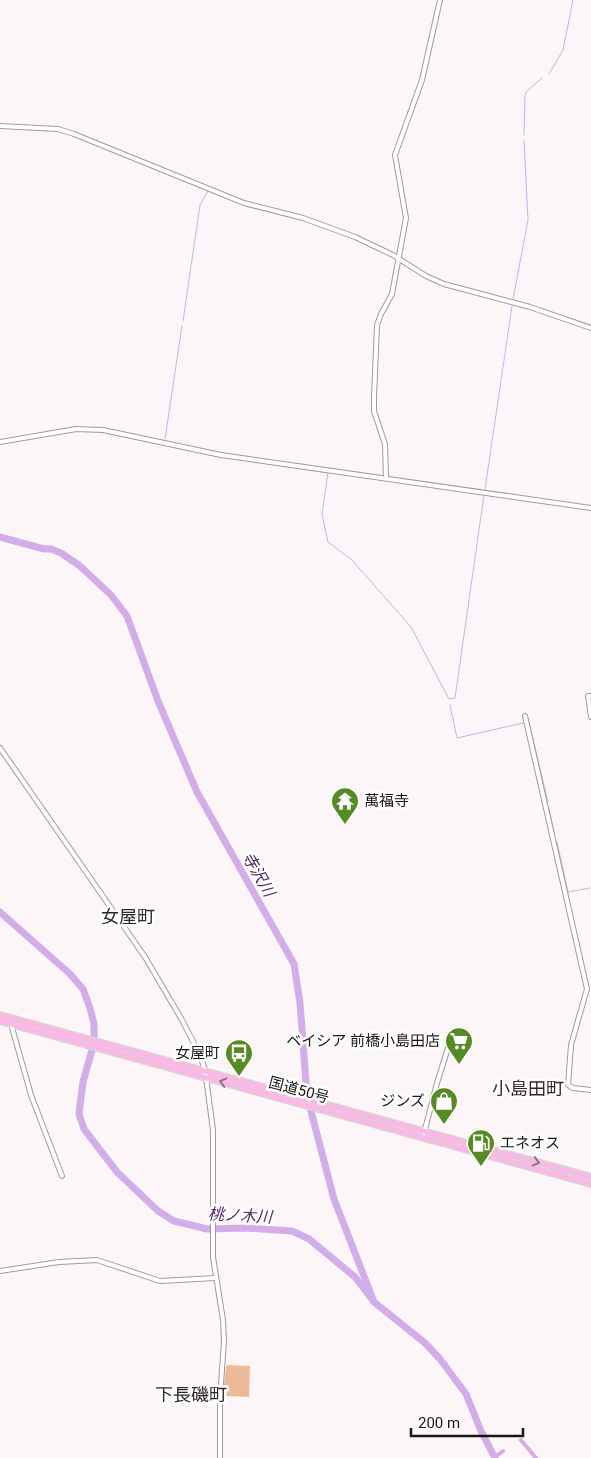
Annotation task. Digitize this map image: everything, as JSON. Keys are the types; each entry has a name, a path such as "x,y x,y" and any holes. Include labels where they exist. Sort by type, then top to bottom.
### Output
{"highway":[{"name":"国道50号","path":"0,1015 72,1038"},
{"name":"国道50号","path":"0,1021 205,1070 303,1102"},
{"name":"国道50号","path":"112,1048 207,1078 303,1102 591,1184"},
{"name":"国道50号","path":"321,1107 424,1132 591,1177"}],"street":[{"path":"386,478 385,444 374,412 376,330 381,314 392,294 406,216 395,155 422,80 440,0"},
{"path":"0,126 58,129 74,134 244,203 303,218 336,229 398,258 426,276 444,284 530,307 591,328"},
{"path":"0,442 76,429 103,430 221,455 591,508"},
{"path":"591,696 588,696 587,699 591,717"},
{"path":"525,716 587,989 571,1045 568,1085 573,1088 591,1090"},
{"path":"0,748 145,957 182,1020 200,1055 205,1070 213,1130 212,1244 215,1278 223,1320 224,1341 220,1398 220,1458"},
{"path":"11,1024 31,1095 62,1176"},
{"path":"424,1132 453,1032"},
{"path":"0,1271 59,1262 98,1260 160,1281 215,1278"}],"shaded area":[{"path":"227,1365 250,1366 249,1397 225,1396 223,1394"}],"waterway":[{"path":"549,74 563,50 573,0"},
{"path":"524,135 525,95 542,78"},
{"path":"513,299 528,220 524,140"},
{"path":"183,321 200,205 208,191"},
{"path":"485,489 512,306"},
{"path":"165,439 182,326"},
{"path":"170,446 191,451"},
{"path":"277,465 328,473 322,514 328,542 352,560 411,627 449,699 455,698 484,495"},
{"name":"寺沢川","path":"0,537 61,553 80,566 111,595 127,616 158,701 197,792 294,964 300,1003 307,1096 334,1199 374,1302"},
{"path":"450,705 457,738 523,723"},
{"path":"529,722 548,802"},
{"path":"549,808 554,832"},
{"path":"557,842 568,892 590,888"},
{"name":"桃ノ木川","path":"0,912 70,974 83,989 94,1024 94,1043 83,1082 79,1114 84,1129 117,1172 158,1211 174,1221 207,1229 246,1228 292,1231 309,1239 355,1277 374,1302 425,1343 440,1359 466,1394 481,1431 495,1458"},
{"path":"521,1440 536,1458"},
{"path":"495,1457 503,1451"}],"place":[{"name":"萬福寺","path":"345,825"},
{"name":"ベイシア 前橋小島田店","path":"459,1065"},
{"name":"女屋町","path":"239,1077"},
{"name":"ジンズ","path":"444,1125"},
{"name":"エネオス","path":"481,1167"}],"district":[{"name":"女屋町","path":"128,917"},
{"name":"小島田町","path":"528,1089"},
{"name":"下長磯町","path":"191,1395"}]}
